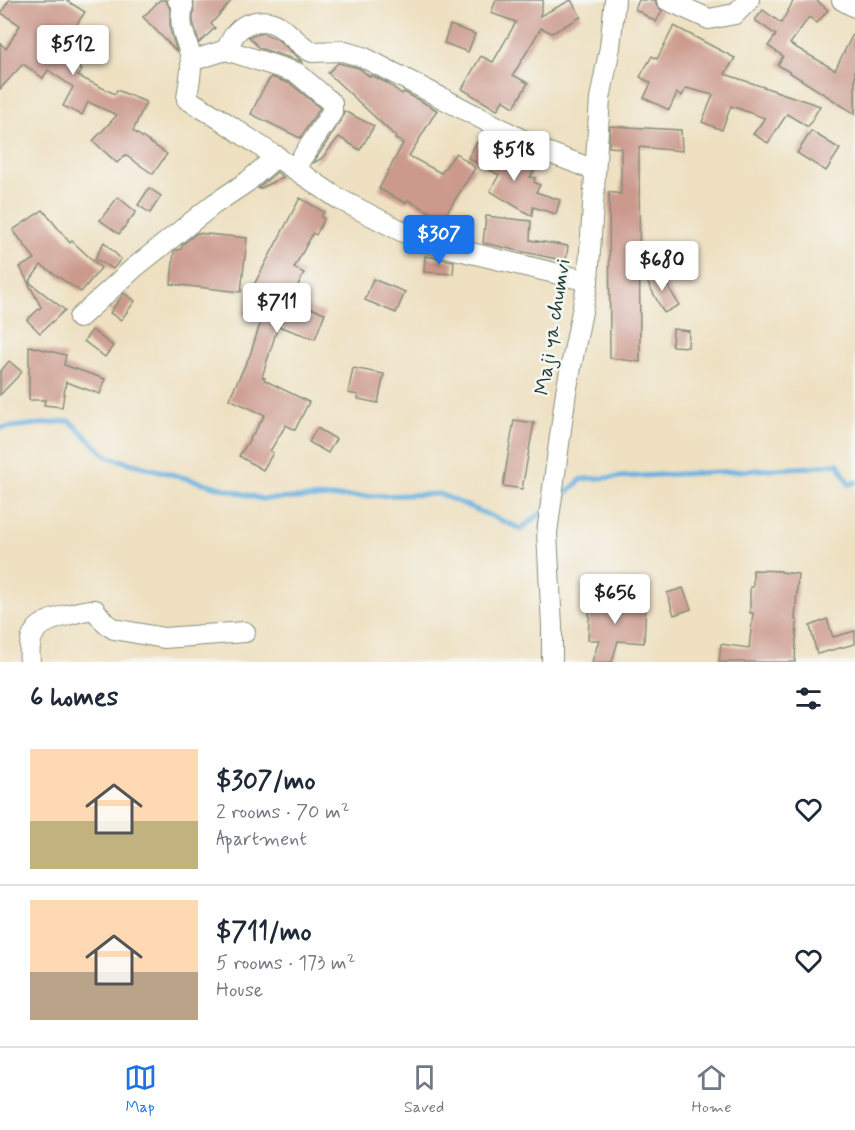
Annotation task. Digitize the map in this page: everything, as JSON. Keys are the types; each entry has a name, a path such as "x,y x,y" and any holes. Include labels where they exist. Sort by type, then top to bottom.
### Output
{"street":[{"path":"178,0 183,5 182,34 191,61 187,99 277,156 339,199 421,241 588,281"},
{"name":"Maji ya chumvi","path":"552,662 547,533 566,392 588,281 600,99 610,47 615,0"},
{"path":"667,0 709,19 735,14 749,0"},
{"path":"842,0 855,7"},
{"path":"226,50 232,38 242,27 267,20 286,31 312,52 342,51 363,57 544,151 595,170"},
{"path":"191,61 226,50 297,74 332,103 332,112 294,168"},
{"path":"79,318 134,268 214,204 247,182 277,156"},
{"path":"30,662 30,638 38,626 48,620 88,610 95,610 105,623 114,629 164,638 245,633"}],"building":[{"path":"9,0 66,0 85,12 58,53 82,70 78,76 115,94 117,90 146,102 133,131 167,154 153,174 125,155 117,163 93,141 117,115 88,102 82,115 63,106 73,87 48,70 43,78 23,64 0,89 0,43 6,49 20,25 1,13"},
{"path":"160,0 166,0 170,9 170,30 177,52 143,17"},
{"path":"194,0 232,0 211,24 215,28 199,43 193,21"},
{"path":"496,0 543,0 540,16 571,0 581,17 552,33 541,28 513,75 528,83 514,107 503,100 497,110 462,89 481,56 493,62 516,22 491,13"},
{"path":"639,0 655,0 662,11 656,22 635,9"},
{"path":"794,0 816,0 828,10 817,23 809,17 790,44 835,70 855,30 855,114 778,65 783,56 768,46 776,35 755,20 763,10 781,23"},
{"path":"450,25 475,34 468,52 444,43"},
{"path":"674,26 735,58 725,74 820,106 808,127 787,114 768,143 753,134 765,118 731,106 722,130 702,122 713,95 686,88 682,96 677,93 669,110 644,98 651,83 640,77 652,56 657,59"},
{"path":"262,33 277,39 303,62 259,48 249,37"},
{"path":"338,63 359,68 370,77 371,75 402,94 404,92 437,110 409,156 441,173 456,153 475,168 443,219 408,200 406,203 379,189 403,143 395,139 396,137 328,73"},
{"path":"271,77 291,84 320,108 300,138 251,114"},
{"path":"344,111 374,126 360,150 339,137 321,159 313,163 342,119"},
{"path":"610,126 681,130 682,151 639,147 640,362 610,358 609,192 621,194 621,148 609,147"},
{"path":"811,131 840,149 826,171 797,153"},
{"path":"477,142 518,166 522,160 535,169 530,177 535,178 534,182 540,185 536,192 560,200 556,214 533,207 532,216 490,191 499,175 468,158"},
{"path":"277,172 283,177 258,188"},
{"path":"149,188 161,196 150,213 138,205"},
{"path":"118,197 136,212 119,234 100,220"},
{"path":"300,198 324,212 321,217 324,219 316,235 313,233 294,268 304,273 290,301 325,313 315,339 278,326 262,377 309,402 295,430 286,425 270,451 273,453 263,470 239,456 265,415 229,399 250,355 261,321 242,315 248,296"},
{"path":"43,210 70,243 72,241 101,268 81,292 41,265 29,282 65,310 40,333 27,320 41,307 20,267 35,259 13,230"},
{"path":"486,216 531,221 530,240 568,246 566,261 483,243"},
{"path":"197,233 247,238 241,292 171,284 174,251 181,249 182,245"},
{"path":"104,242 121,259 113,269 95,259"},
{"path":"425,256 454,261 453,274 424,272"},
{"path":"660,272 679,305 664,313 645,278"},
{"path":"373,279 405,292 396,313 365,300"},
{"path":"124,293 135,301 121,320 110,313"},
{"path":"673,329 689,331 688,347 672,346"},
{"path":"92,330 113,346 105,357 84,341"},
{"path":"29,346 66,355 64,365 105,379 100,394 66,382 62,407 44,405 45,400 29,400"},
{"path":"9,361 22,372 0,395 0,372"},
{"path":"353,368 384,374 378,403 358,399 358,395 348,393"},
{"path":"514,420 534,423 522,489 503,486"},
{"path":"317,428 336,439 328,453 309,442"},
{"path":"753,570 798,574 795,662 719,662 721,644 749,648 753,613 750,613 750,587 753,587"},
{"path":"683,588 691,609 674,615 667,593"},
{"path":"590,598 646,601 644,643 618,641 612,662 592,662 599,640 588,640"},
{"path":"827,619 833,637 855,631 855,644 817,654 810,626"}],"waterway":[{"path":"0,428 70,421 108,457 262,499 440,494 521,529 544,511"},
{"path":"558,500 582,479 813,467 838,463 849,485 855,482"}]}
